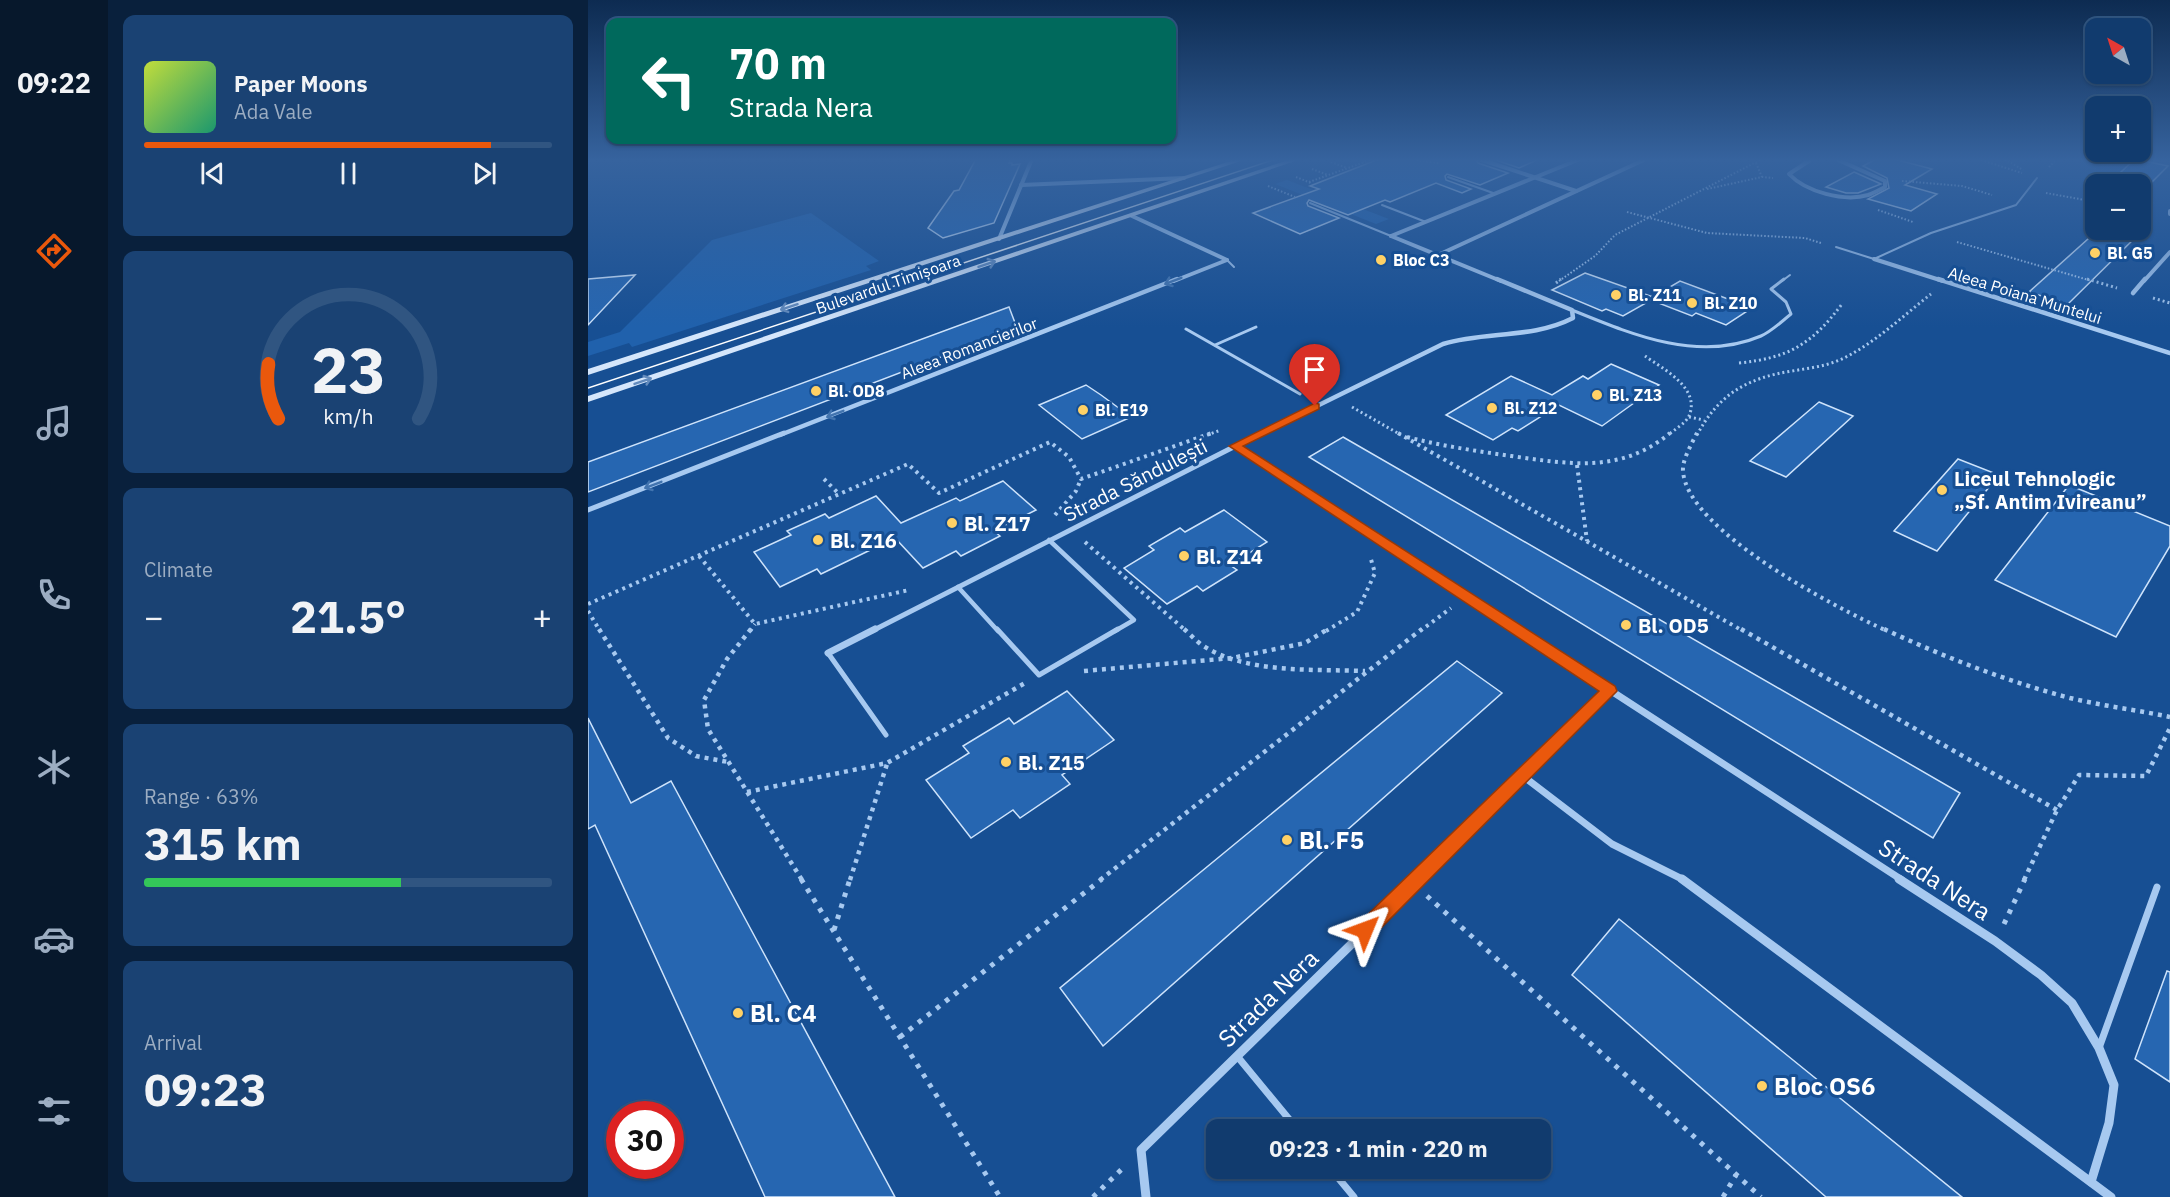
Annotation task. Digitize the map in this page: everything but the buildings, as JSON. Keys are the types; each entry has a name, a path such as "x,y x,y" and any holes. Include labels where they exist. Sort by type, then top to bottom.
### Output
{"main road":[{"name":"Bulevardul Timișoara","path":"588,372 1073,215"},
{"name":"Bulevardul Timișoara","path":"588,399 1135,215"},
{"path":"898,272 920,287"}],"street":[{"path":"999,239 1009,215"},
{"path":"1391,236 1444,215"},
{"path":"1438,255 1525,215"},
{"path":"1132,216 1227,260"},
{"path":"1391,236 1572,310"},
{"path":"2133,292 2170,252"},
{"name":"Aleea Romancierilor","path":"588,510 1227,260"},
{"name":"Aleea Poiana Muntelui","path":"1874,260 2170,352"},
{"name":"Strada Săndulești","path":"828,653 1235,446 1443,344 1474,336 1557,328 1574,318 1572,310"},
{"name":"Strada Nera","path":"1235,446 1995,941 2041,975 2072,1003 2099,1048 2114,1085 2109,1123 2091,1182"},
{"name":"Strada Nera","path":"1142,1150 1609,691"},
{"path":"1522,776 1612,844 1677,875 2111,1197"},
{"path":"1142,1150 1146,1197"}],"lane":[{"path":"1339,215 1391,236"},
{"path":"1409,215 1426,222"},
{"path":"1836,247 1874,260 1931,233 1986,215"},
{"path":"1227,260 1234,267"},
{"path":"1572,310 1635,335 1672,345 1708,346 1740,343 1762,336 1791,314 1786,302 1771,289 1790,275"},
{"path":"1215,345 1256,327"},
{"path":"1186,329 1299,394"},
{"path":"958,587 1039,675 1134,620 1049,540"},
{"path":"828,653 886,735"},
{"path":"2099,1048 2157,887"},
{"path":"1237,1056 1289,1119"},
{"path":"1339,1179 1354,1197"}],"path":[{"path":"1633,215 1645,220"},
{"path":"1637,215 1726,236 1805,238 1836,247"},
{"path":"1534,295 1586,263 1615,235 1655,215"},
{"path":"1889,215 1940,230"},
{"path":"1931,233 2170,303"},
{"path":"1946,283 1848,356 1822,367 1775,374 1734,390 1712,408 1704,420 1682,470 1689,493 1712,522 1759,560 1821,598 1879,626 1967,665 2067,697 2170,717"},
{"path":"1403,436 1445,447 1578,465 1612,460 1642,451 1667,436 1689,417 1692,400 1683,384 1662,366 1644,355"},
{"path":"1334,397 2057,810"},
{"path":"1689,417 1704,420"},
{"path":"588,604 908,464 939,493 1050,442 1069,457 1081,479 1231,427"},
{"path":"1578,465 1587,542"},
{"path":"824,479 839,494"},
{"path":"1071,530 1202,645 1232,658 1271,667 1366,672"},
{"path":"747,792 887,764 1039,675 1232,658 1305,643 1357,612 1375,573 1363,530"},
{"path":"699,556 755,624"},
{"path":"918,587 755,624 727,659 704,700 708,729 1000,1197"},
{"path":"900,1037 1465,597"},
{"path":"588,611 668,738 696,756 729,762"},
{"path":"1995,941 2057,810 2079,775 2145,776 2170,728"},
{"path":"834,930 887,764"},
{"path":"1413,884 1761,1197"},
{"path":"1094,1197 1142,1150"},
{"path":"1723,1197 1736,1175"}],"shaded area":[{"path":"804,215 814,215 879,261 866,266 871,270 632,347 629,343 588,356 588,342 620,332 712,240"},
{"path":"1353,215 1378,215 1389,219 1376,224"}],"tram line":[{"path":"588,388 1108,215"}],"place":[{"name":"Bl. G5","path":"2095,253"},
{"name":"Bloc C3","path":"1381,260"},
{"name":"Bl. Z11","path":"1616,295"},
{"name":"Bl. Z10","path":"1692,303"},
{"name":"Bl. OD8","path":"816,391"},
{"name":"Bl. Z13","path":"1597,395"},
{"name":"Bl. Z12","path":"1492,408"},
{"name":"Bl. E19","path":"1083,410"},
{"name":"Liceul Tehnologic „Sf. Antim Ivireanu”","path":"1942,490"},
{"name":"Bl. Z17","path":"952,523"},
{"name":"Bl. Z16","path":"818,540"},
{"name":"Bl. Z14","path":"1184,556"},
{"name":"Bl. OD5","path":"1626,625"},
{"name":"Bl. Z15","path":"1006,762"},
{"name":"Bl. F5","path":"1287,840"},
{"name":"Bl. C4","path":"738,1013"},
{"name":"Bloc OS6","path":"1762,1086"}],"route":[{"path":"1315,406 1235,446 1609,691 1365,930"}]}
